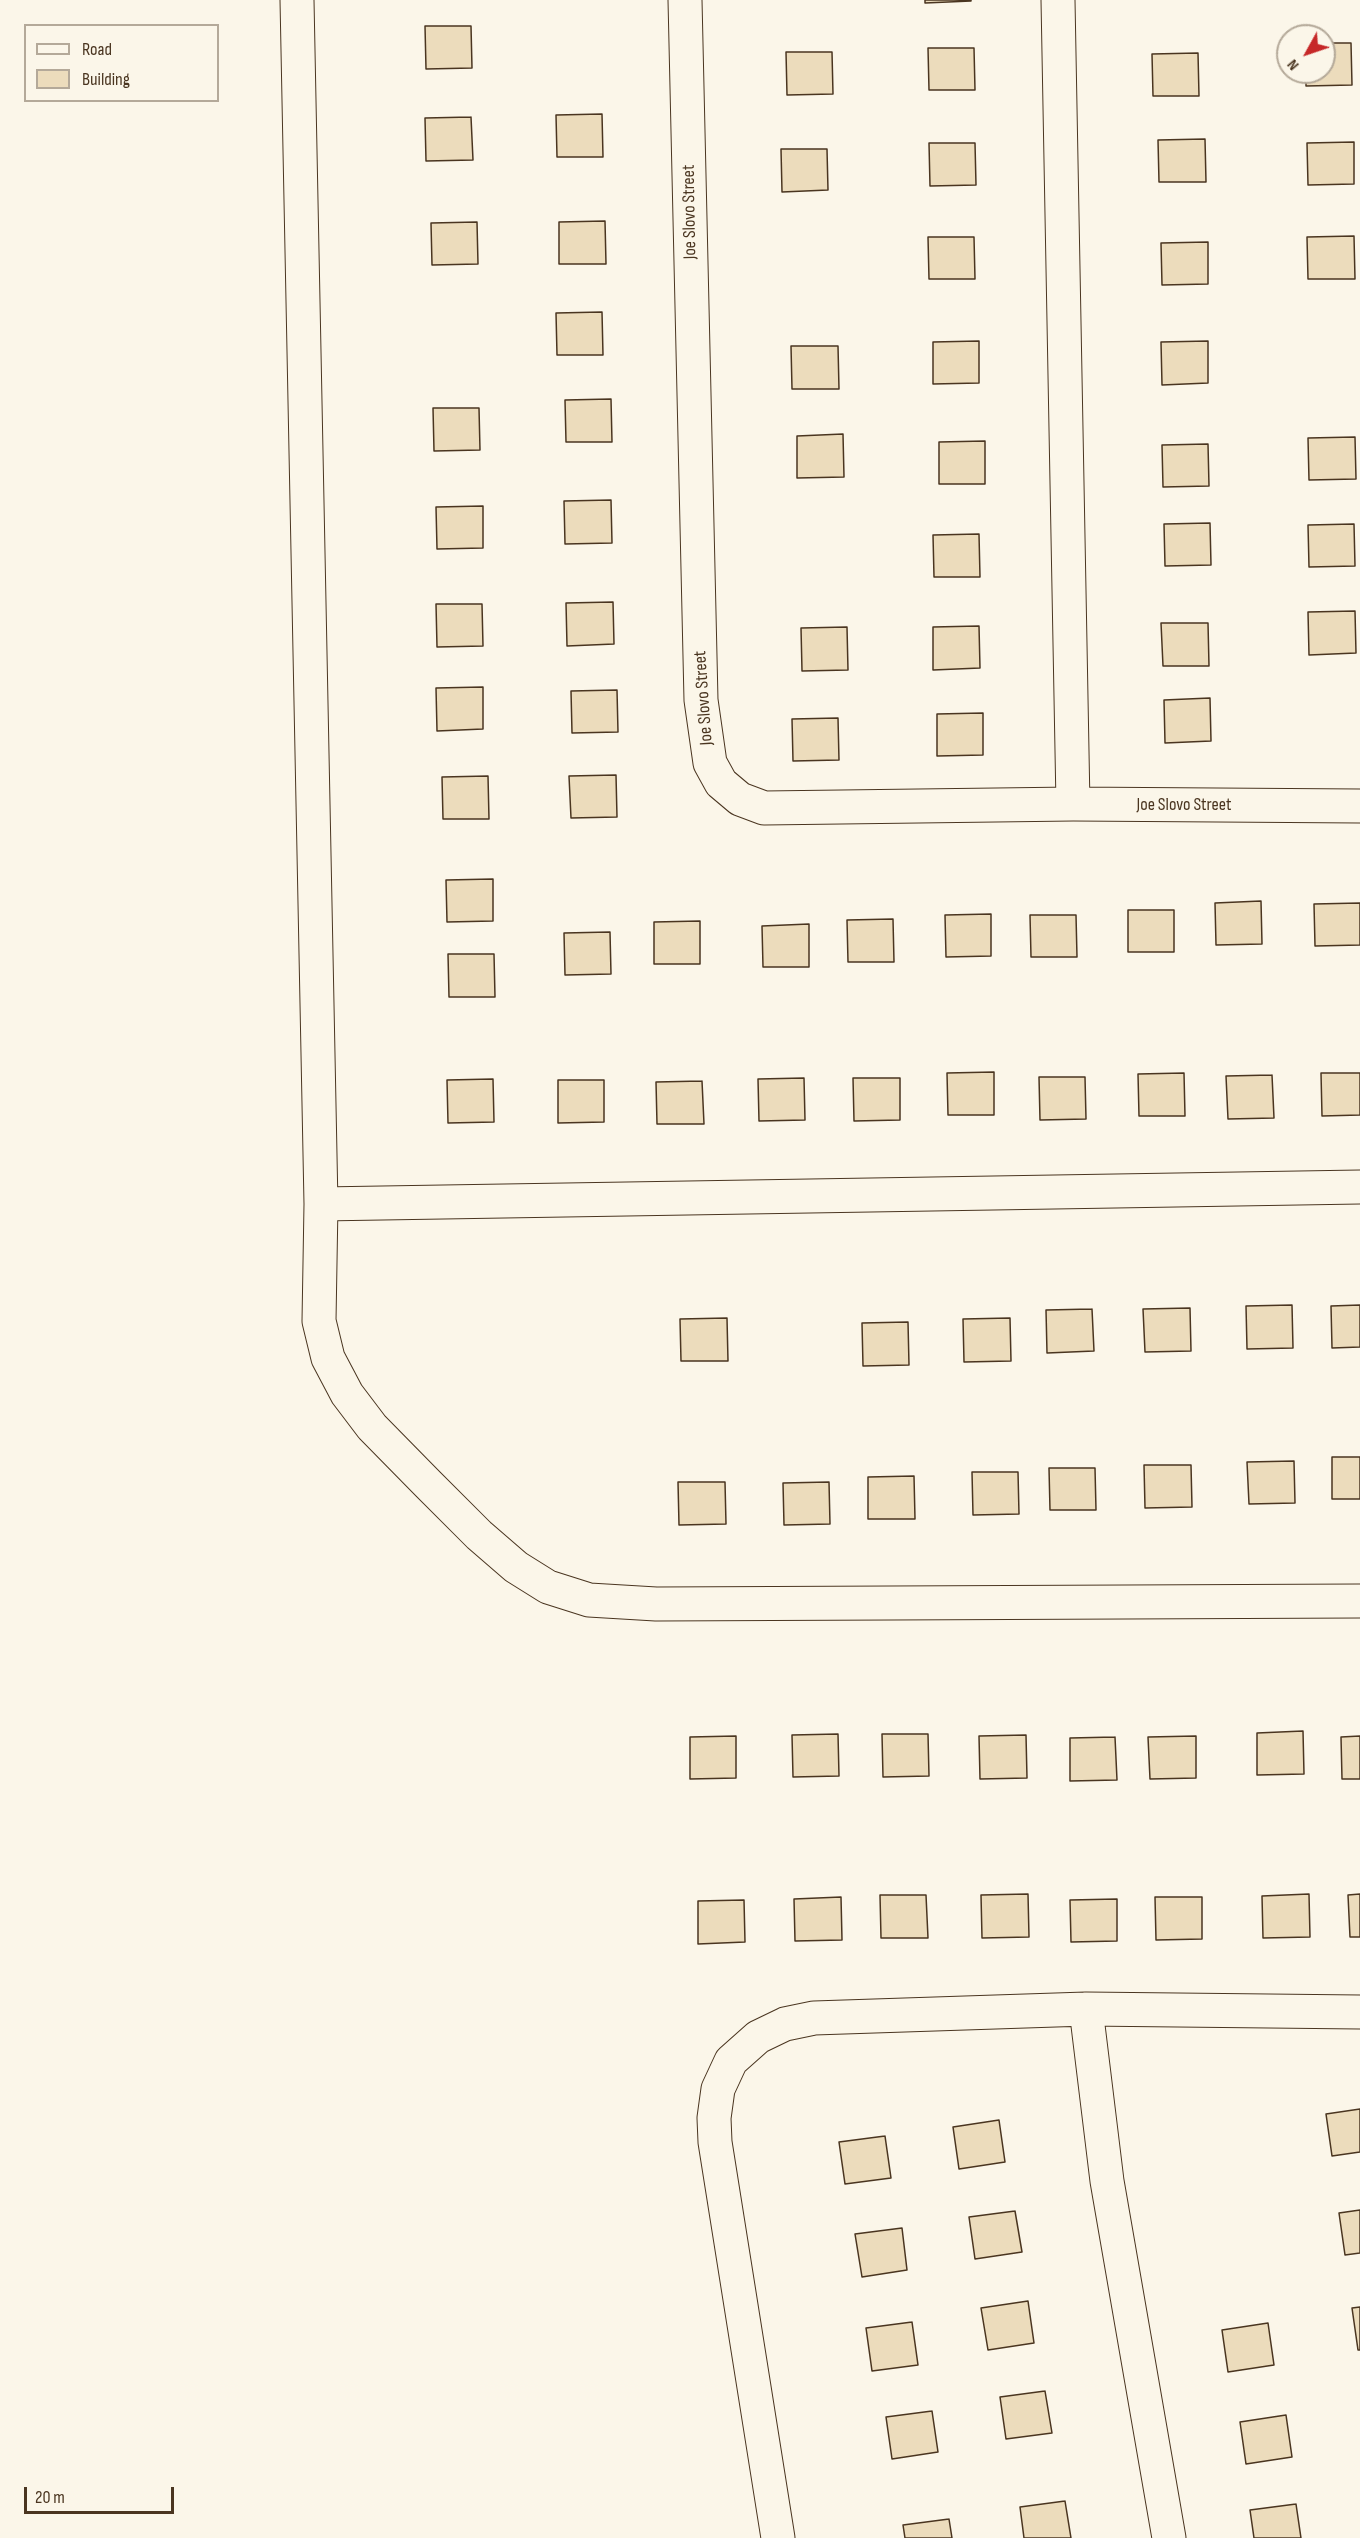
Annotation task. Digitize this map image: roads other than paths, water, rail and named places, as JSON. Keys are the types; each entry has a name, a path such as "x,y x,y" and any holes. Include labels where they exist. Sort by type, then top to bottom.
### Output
{"street":[{"path":"297,0 321,1204 319,1321 328,1358 347,1394 372,1427 479,1535 516,1567 548,1587 590,1600 656,1604 1360,1601"},
{"name":"Joe Slovo Street","path":"686,0 701,700 710,763 722,783 740,799 764,808 1073,804 1360,806"},
{"path":"1058,0 1073,804"},
{"path":"321,1204 1360,1187"},
{"path":"1086,2009 1107,2181 1169,2538"},
{"path":"778,2538 715,2142 714,2118 718,2089 731,2061 758,2037 785,2024 814,2018 1086,2009 1360,2012"}]}
